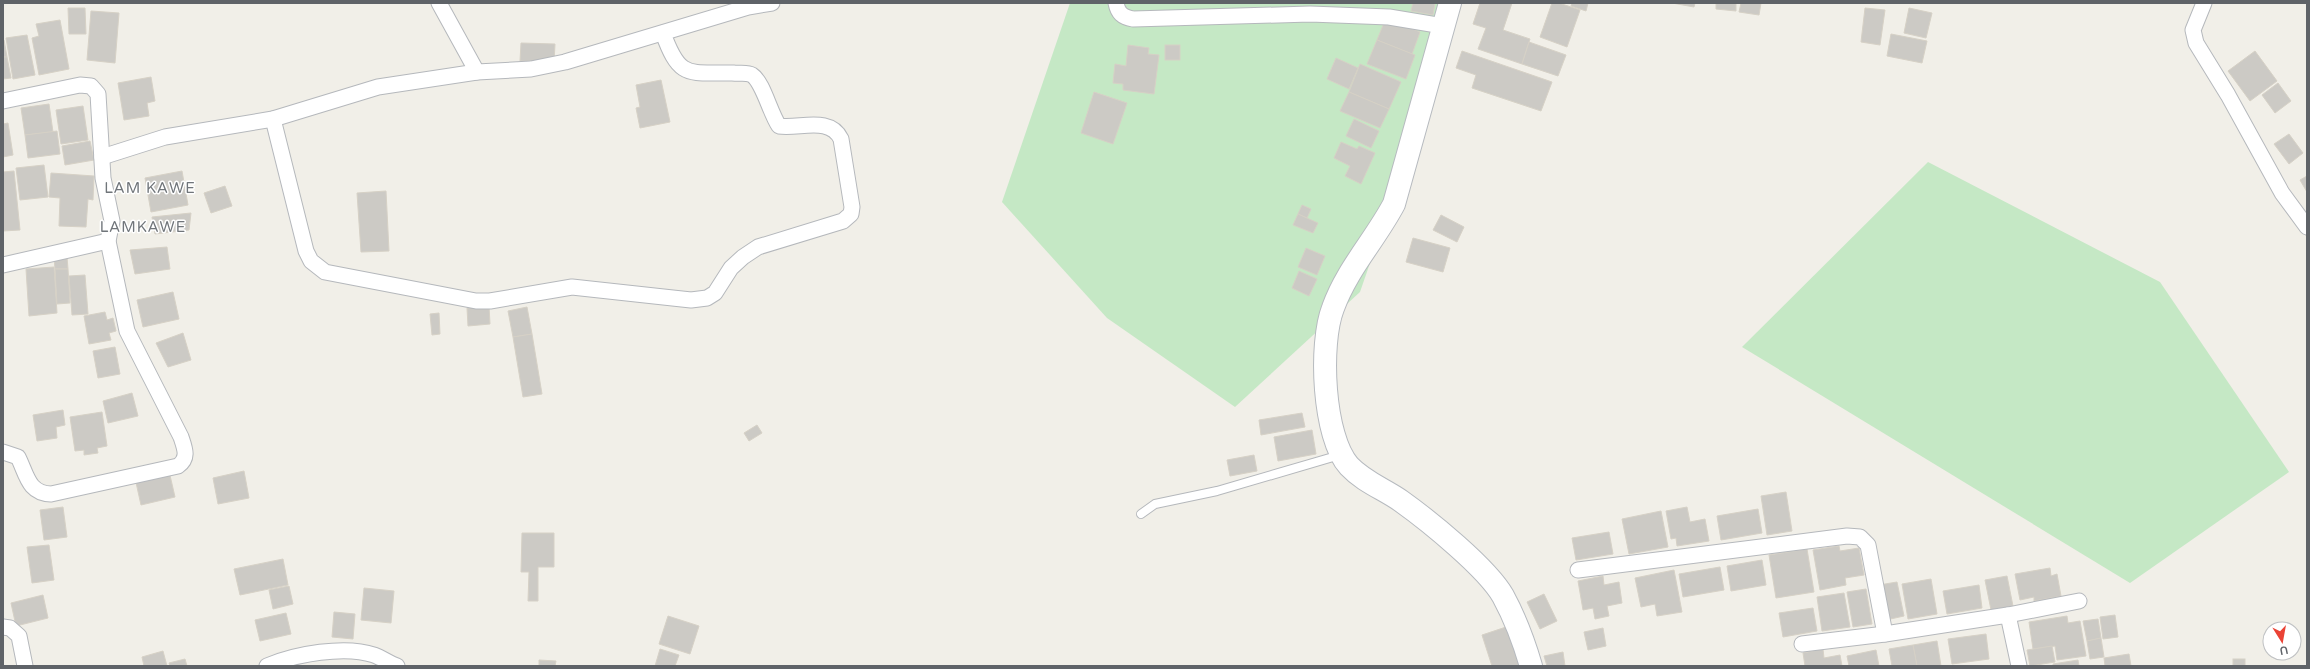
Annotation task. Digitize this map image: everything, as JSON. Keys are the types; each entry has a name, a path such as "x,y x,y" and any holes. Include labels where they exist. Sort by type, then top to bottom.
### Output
{"main road":[{"path":"1450,3 1394,204 1385,221 1344,280 1332,310 1324,366 1328,413 1341,455 1361,478 1401,501 1478,566 1502,595 1524,642 1532,666"}],"street":[{"path":"439,3 477,72"},
{"path":"102,157 165,137 273,119 378,87 477,72 532,69 565,62 748,7 772,3"},
{"path":"1116,3 1118,12 1125,17 1132,19 1310,14 1389,17 1443,26"},
{"path":"2204,3 2194,30 2196,43 2228,95 2282,193 2307,227"},
{"path":"273,119 306,251 311,260 325,272 476,301 490,301 572,287 691,300 707,298 715,293 743,256 758,247 843,221 851,214 852,207 842,139 837,131 830,126 779,126 772,115 758,80 750,74 692,72 680,67 672,57 663,33"},
{"path":"3,101 80,85 90,86 98,94 103,178 112,221 108,241 127,331 181,437 186,452 184,462 178,466 52,494 34,490 18,457 3,452"},
{"path":"3,265 108,241"},
{"path":"1578,570 1847,536 1860,537 1868,545 1885,634"},
{"path":"1802,644 1885,634 2008,615 2080,601"},
{"path":"2008,615 2019,666"},
{"path":"3,627 10,628 19,636 25,666"},
{"path":"267,666 312,654 346,651 373,655 397,666"}],"lane":[{"path":"1141,514 1156,504 1217,491 1341,455"}],"green space":[{"path":"1070,3 1460,3 1360,292 1235,407 1107,318 1002,202"},
{"path":"1928,162 2160,282 2289,472 2130,583 1742,347"}],"building":[{"path":"1413,3 1435,3 1433,15 1411,11"},
{"path":"1480,3 1512,3 1503,30 1530,39 1522,64 1478,49 1486,28 1473,24"},
{"path":"1552,3 1559,3 1580,10 1567,47 1540,37"},
{"path":"1572,3 1588,3 1586,11 1571,6"},
{"path":"1672,3 1695,3 1694,7"},
{"path":"1716,3 1736,3 1736,11 1716,9"},
{"path":"1741,3 1761,3 1759,15 1739,12"},
{"path":"68,8 85,8 86,34 69,34"},
{"path":"1865,8 1885,10 1880,45 1861,42"},
{"path":"1909,8 1932,13 1926,38 1904,33"},
{"path":"91,11 119,13 115,63 87,60"},
{"path":"1386,18 1420,32 1412,54 1377,40"},
{"path":"60,20 69,69 39,75 32,38 39,36 36,24"},
{"path":"1891,34 1927,41 1922,63 1887,56"},
{"path":"27,35 35,75 13,79 6,38"},
{"path":"4,40 7,57 3,57"},
{"path":"1377,40 1415,55 1406,79 1367,64"},
{"path":"1529,42 1566,55 1558,76 1522,64"},
{"path":"521,43 555,44 554,62 520,61"},
{"path":"1128,45 1149,48 1148,54 1159,55 1154,94 1123,90 1123,84 1113,83 1115,64 1126,66"},
{"path":"1165,45 1180,45 1180,60 1165,60"},
{"path":"1462,51 1552,82 1541,111 1472,88 1476,75 1456,68"},
{"path":"2255,51 2277,81 2250,101 2228,71"},
{"path":"3,57 7,57 11,78 3,79"},
{"path":"1336,58 1358,68 1349,89 1327,79"},
{"path":"1360,64 1401,82 1389,109 1349,92"},
{"path":"151,77 155,101 147,103 149,116 124,120 118,83"},
{"path":"661,80 670,122 640,128 636,108 640,107 636,85"},
{"path":"2278,83 2291,101 2275,113 2262,95"},
{"path":"1094,92 1127,103 1113,144 1081,133"},
{"path":"1349,92 1389,109 1380,128 1340,111"},
{"path":"49,104 53,132 25,135 21,108"},
{"path":"83,106 88,140 61,144 56,110"},
{"path":"1354,119 1379,131 1371,148 1346,136"},
{"path":"8,123 13,155 3,157 3,124"},
{"path":"57,131 60,154 28,158 25,135"},
{"path":"2289,134 2303,153 2289,164 2274,144"},
{"path":"90,141 94,160 65,165 62,146"},
{"path":"1341,142 1357,149 1359,146 1375,153 1361,184 1345,176 1350,166 1334,158"},
{"path":"44,165 48,197 20,200 16,168"},
{"path":"14,171 20,230 3,231 3,172"},
{"path":"182,171 188,205 151,212 145,178"},
{"path":"51,173 94,176 93,200 88,199 86,227 59,226 60,198 49,197"},
{"path":"2307,176 2307,192 2300,180"},
{"path":"225,186 232,206 211,213 204,193"},
{"path":"386,191 389,251 361,252 357,193"},
{"path":"1302,205 1311,209 1307,218 1298,214"},
{"path":"191,213 189,230 155,234 152,217"},
{"path":"1298,214 1318,223 1313,233 1293,225"},
{"path":"1441,215 1464,227 1457,242 1433,230"},
{"path":"1413,238 1450,248 1443,272 1406,262"},
{"path":"167,247 170,269 135,274 130,250"},
{"path":"1306,248 1325,256 1317,275 1298,267"},
{"path":"67,257 68,269 55,269 54,258"},
{"path":"54,267 57,313 29,316 26,269"},
{"path":"55,269 68,269 70,303 57,304"},
{"path":"1299,271 1317,279 1309,296 1292,288"},
{"path":"85,275 88,314 72,315 69,276"},
{"path":"173,292 179,319 143,327 137,300"},
{"path":"489,306 490,324 468,326 467,308"},
{"path":"527,307 532,334 513,337 508,311"},
{"path":"105,312 107,320 113,318 116,331 109,333 111,340 89,344 84,316"},
{"path":"439,313 440,334 432,335 430,314"},
{"path":"183,333 191,360 168,367 156,343"},
{"path":"532,334 542,394 523,397 513,337"},
{"path":"115,347 120,374 98,378 93,351"},
{"path":"132,393 138,416 108,423 103,401"},
{"path":"63,410 65,425 56,427 57,438 37,441 33,415"},
{"path":"102,412 107,446 97,448 98,453 84,455 84,450 75,451 70,417"},
{"path":"1302,413 1305,427 1261,435 1259,420"},
{"path":"757,425 762,433 749,441 744,433"},
{"path":"1312,430 1316,454 1278,461 1274,437"},
{"path":"1254,455 1257,471 1230,476 1227,460"},
{"path":"169,471 175,497 141,505 135,478"},
{"path":"244,471 249,498 218,504 213,478"},
{"path":"1786,492 1792,531 1767,535 1761,496"},
{"path":"63,507 67,537 44,540 40,510"},
{"path":"1687,507 1690,522 1705,519 1709,541 1677,546 1676,538 1671,539 1666,511"},
{"path":"1758,509 1762,533 1721,540 1717,516"},
{"path":"1661,511 1668,547 1629,554 1622,519"},
{"path":"1609,532 1613,554 1576,560 1572,538"},
{"path":"522,533 554,533 554,567 538,567 538,601 528,601 529,572 521,572"},
{"path":"49,545 54,580 32,583 27,547"},
{"path":"1839,546 1840,551 1859,548 1864,575 1845,578 1846,585 1820,590 1813,550"},
{"path":"1807,549 1814,592 1776,598 1769,555"},
{"path":"283,559 288,585 240,595 234,569"},
{"path":"1762,560 1766,585 1731,591 1727,566"},
{"path":"1720,567 1724,590 1683,597 1679,574"},
{"path":"2050,568 2051,576 2057,574 2061,596 2034,601 2034,597 2020,600 2015,574"},
{"path":"1674,570 1682,612 1657,616 1655,604 1641,607 1635,578"},
{"path":"1603,576 1604,585 1619,582 1622,603 1607,606 1609,616 1595,619 1593,608 1583,610 1578,581"},
{"path":"2007,576 2013,606 1991,610 1985,580"},
{"path":"1931,579 1937,614 1908,619 1902,584"},
{"path":"1897,582 1904,616 1886,620 1879,585"},
{"path":"1979,585 1982,608 1947,614 1943,591"},
{"path":"289,586 293,604 273,609 269,590"},
{"path":"364,588 394,591 391,623 361,620"},
{"path":"1866,589 1872,624 1853,627 1847,592"},
{"path":"1844,593 1850,627 1822,631 1817,597"},
{"path":"1544,594 1557,621 1540,629 1527,602"},
{"path":"43,595 48,618 16,626 11,603"},
{"path":"1813,608 1817,631 1783,637 1779,613"},
{"path":"334,612 355,614 353,639 332,637"},
{"path":"286,613 291,634 260,641 255,620"},
{"path":"2115,615 2118,637 2103,639 2100,617"},
{"path":"668,616 699,626 690,654 659,644"},
{"path":"2067,616 2068,623 2080,621 2086,656 2057,660 2055,646 2033,649 2029,622"},
{"path":"2098,619 2101,638 2087,641 2083,621"},
{"path":"1509,626 1521,666 1492,666 1482,635"},
{"path":"1603,628 1606,646 1588,650 1584,632"},
{"path":"1986,634 1989,659 1952,664 1948,639"},
{"path":"2101,638 2104,657 2090,659 2087,641"},
{"path":"1937,641 1941,666 1917,666 1913,645"},
{"path":"1913,645 1917,666 1892,666 1889,649"},
{"path":"2052,646 2055,662 2030,666 2027,650"},
{"path":"660,649 679,655 675,666 655,666"},
{"path":"1823,649 1824,658 1840,655 1842,666 1805,666 1803,653"},
{"path":"1876,650 1879,666 1849,666 1847,656"},
{"path":"163,651 167,666 144,666 142,657"},
{"path":"1563,652 1565,666 1547,666 1544,656"},
{"path":"2129,654 2131,666 2105,666 2104,658"},
{"path":"185,659 187,666 170,666 169,663"},
{"path":"2233,659 2245,659 2245,666 2233,666"},
{"path":"539,660 556,661 555,666 539,666"},
{"path":"2078,660 2079,666 2053,666 2053,664"}],"district":[{"name":"LAM KAWE","path":"150,188"},
{"name":"LAMKAWE","path":"143,227"}]}
